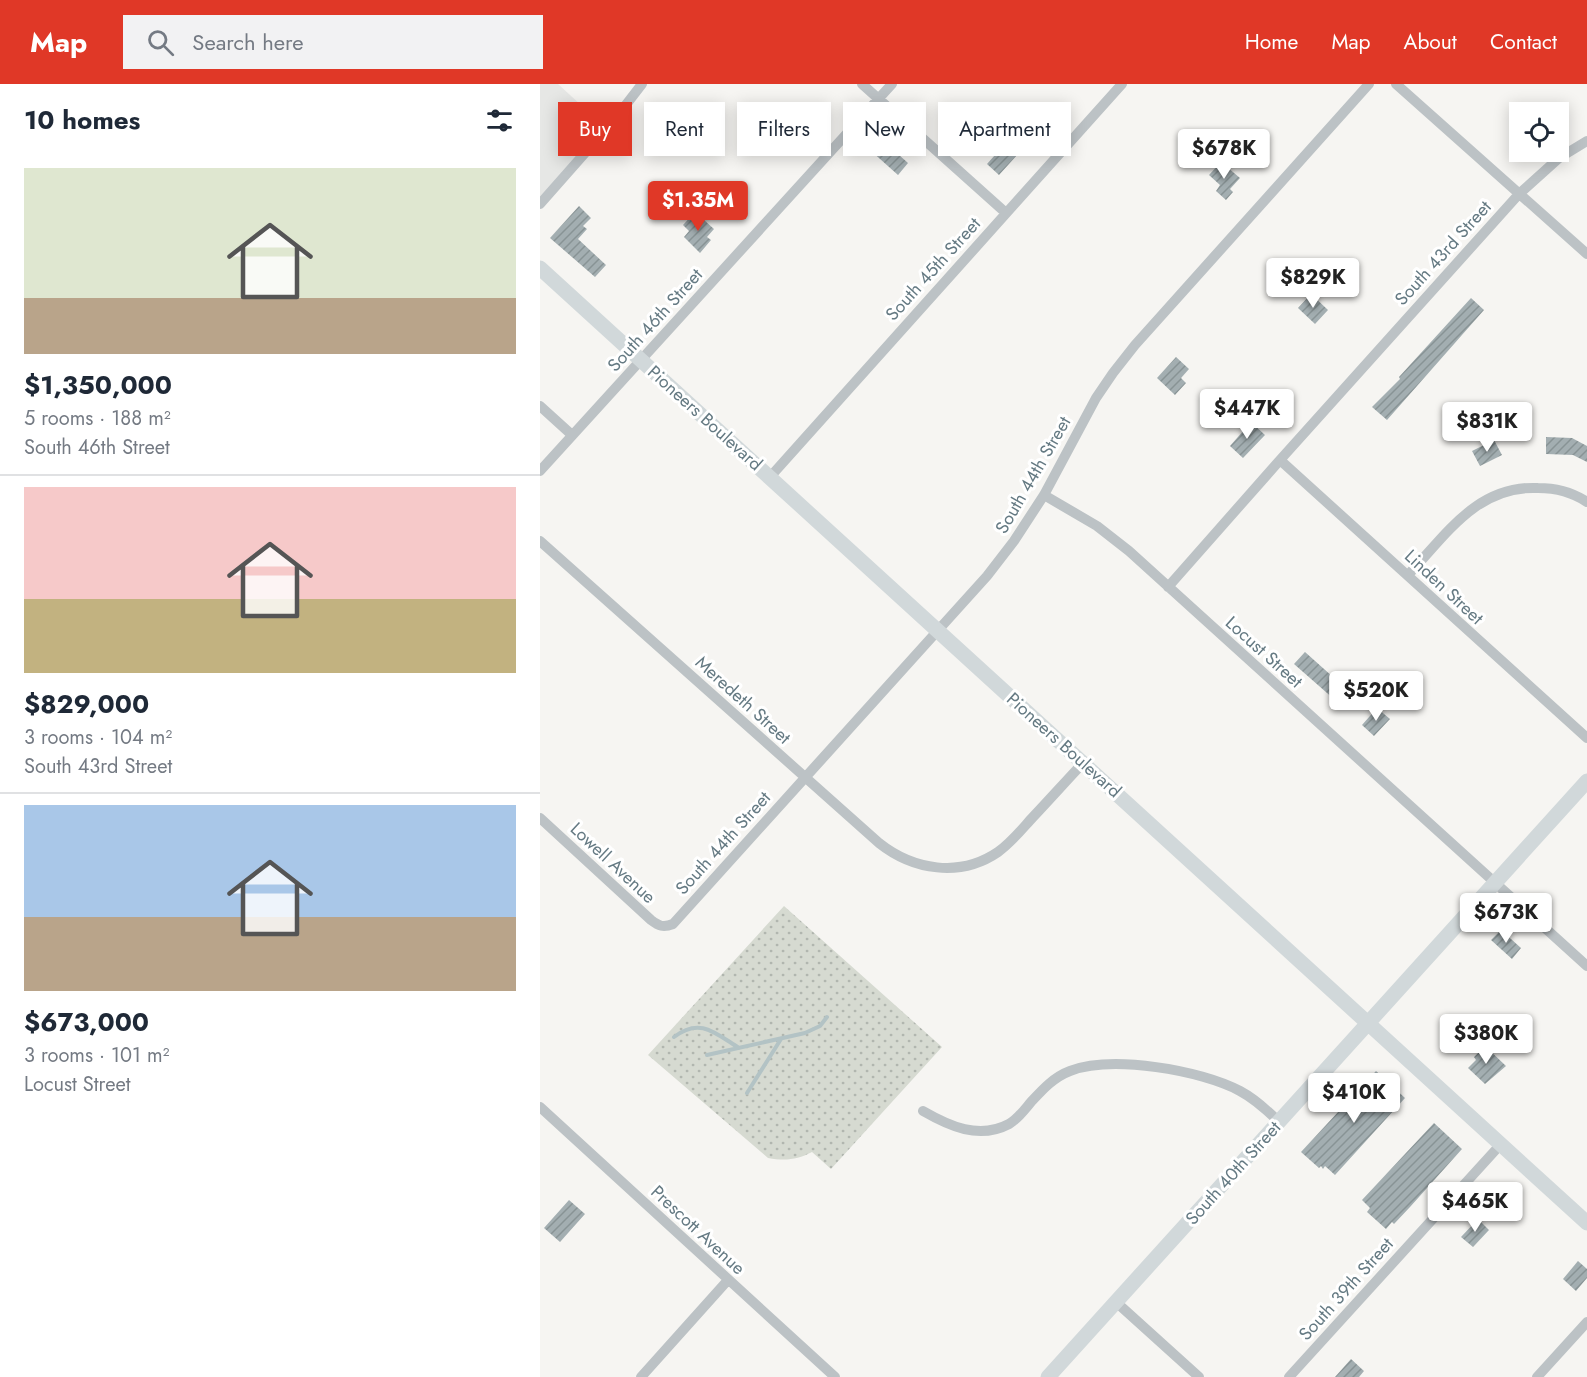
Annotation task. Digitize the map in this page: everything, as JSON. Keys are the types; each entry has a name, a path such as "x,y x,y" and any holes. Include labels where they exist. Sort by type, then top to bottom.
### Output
{"main road":[{"name":"Pioneers Boulevard","path":"540,268 1587,1223"},
{"name":"South 40th Street","path":"1048,1377 1587,781"}],"street":[{"path":"540,204 615,119 642,84"},
{"path":"862,84 1006,213"},
{"name":"South 46th Street","path":"540,471 892,84"},
{"name":"South 45th Street","path":"770,477 1122,84"},
{"name":"South 44th Street","path":"666,927 680,917 987,576 1014,541 1044,495 1074,437 1113,373 1369,84"},
{"path":"1396,84 1587,254"},
{"name":"South 43rd Street","path":"1168,587 1519,194 1559,158 1587,141"},
{"path":"540,406 572,435"},
{"name":"Linden Street","path":"1280,459 1587,738"},
{"path":"1408,576 1464,516 1478,503 1492,495 1527,487 1548,488 1566,492 1587,502"},
{"name":"Locust Street","path":"1044,495 1078,513 1114,538 1587,966"},
{"name":"Meredeth Street","path":"540,541 890,852 911,862 933,868 962,867 980,862 996,853 1010,842 1083,762"},
{"name":"Lowell Avenue","path":"540,818 651,920 659,926 666,927"},
{"path":"923,1111 947,1125 971,1131 995,1129 1009,1124 1046,1086 1070,1071 1104,1065 1135,1065 1191,1073 1220,1082 1258,1102 1279,1122"},
{"name":"Prescott Avenue","path":"540,1107 835,1377"},
{"name":"South 39th Street","path":"1289,1377 1501,1144"},
{"path":"641,1377 728,1280"},
{"path":"1116,1302 1198,1377"},
{"path":"1537,1377 1587,1322"}],"shaded area":[{"path":"540,84 558,84 578,102 558,102 558,156 583,156 540,204"},
{"path":"784,906 942,1047 831,1169 812,1152 791,1159 768,1158 648,1055"}],"building":[{"path":"877,156 900,156 908,163 898,175"},
{"path":"994,156 1016,156 999,175 987,164"},
{"path":"1221,162 1240,178 1230,189 1233,192 1226,200 1216,191 1220,185 1209,175"},
{"path":"579,206 591,218 583,226 587,229 578,239 606,265 595,277 550,238"},
{"path":"695,212 714,229 707,237 711,240 700,253 684,237 689,231 683,225"},
{"path":"1311,294 1328,310 1315,324 1298,308"},
{"path":"1471,298 1484,310 1387,420 1372,407 1400,379 1399,377"},
{"path":"1176,357 1189,369 1181,378 1186,383 1175,395 1157,378"},
{"path":"1251,422 1265,435 1243,458 1230,446"},
{"path":"1546,437 1572,438 1587,446 1587,462 1573,455 1546,454"},
{"path":"1494,440 1502,455 1480,466 1472,451"},
{"path":"1305,652 1333,677 1336,673 1349,685 1335,700 1294,664"},
{"path":"1377,708 1390,719 1374,736 1362,725"},
{"path":"1501,930 1521,948 1512,959 1491,940"},
{"path":"1485,1046 1506,1066 1485,1084 1468,1068 1476,1060 1474,1057"},
{"path":"1376,1071 1405,1098 1335,1175 1325,1166 1323,1169 1321,1166 1319,1168 1301,1152"},
{"path":"1434,1123 1462,1149 1394,1224 1392,1222 1386,1229 1367,1212 1370,1208 1362,1200"},
{"path":"569,1200 585,1214 560,1242 544,1228"},
{"path":"1478,1219 1489,1230 1473,1247 1461,1237"},
{"path":"1578,1261 1587,1269 1587,1278 1576,1291 1563,1279"},
{"path":"1351,1359 1364,1371 1359,1377 1335,1377"}],"waterway":[{"path":"707,1055 805,1033 820,1026 827,1017"},
{"path":"674,1037 692,1028 707,1029 739,1048"},
{"path":"747,1093 781,1039"}]}
